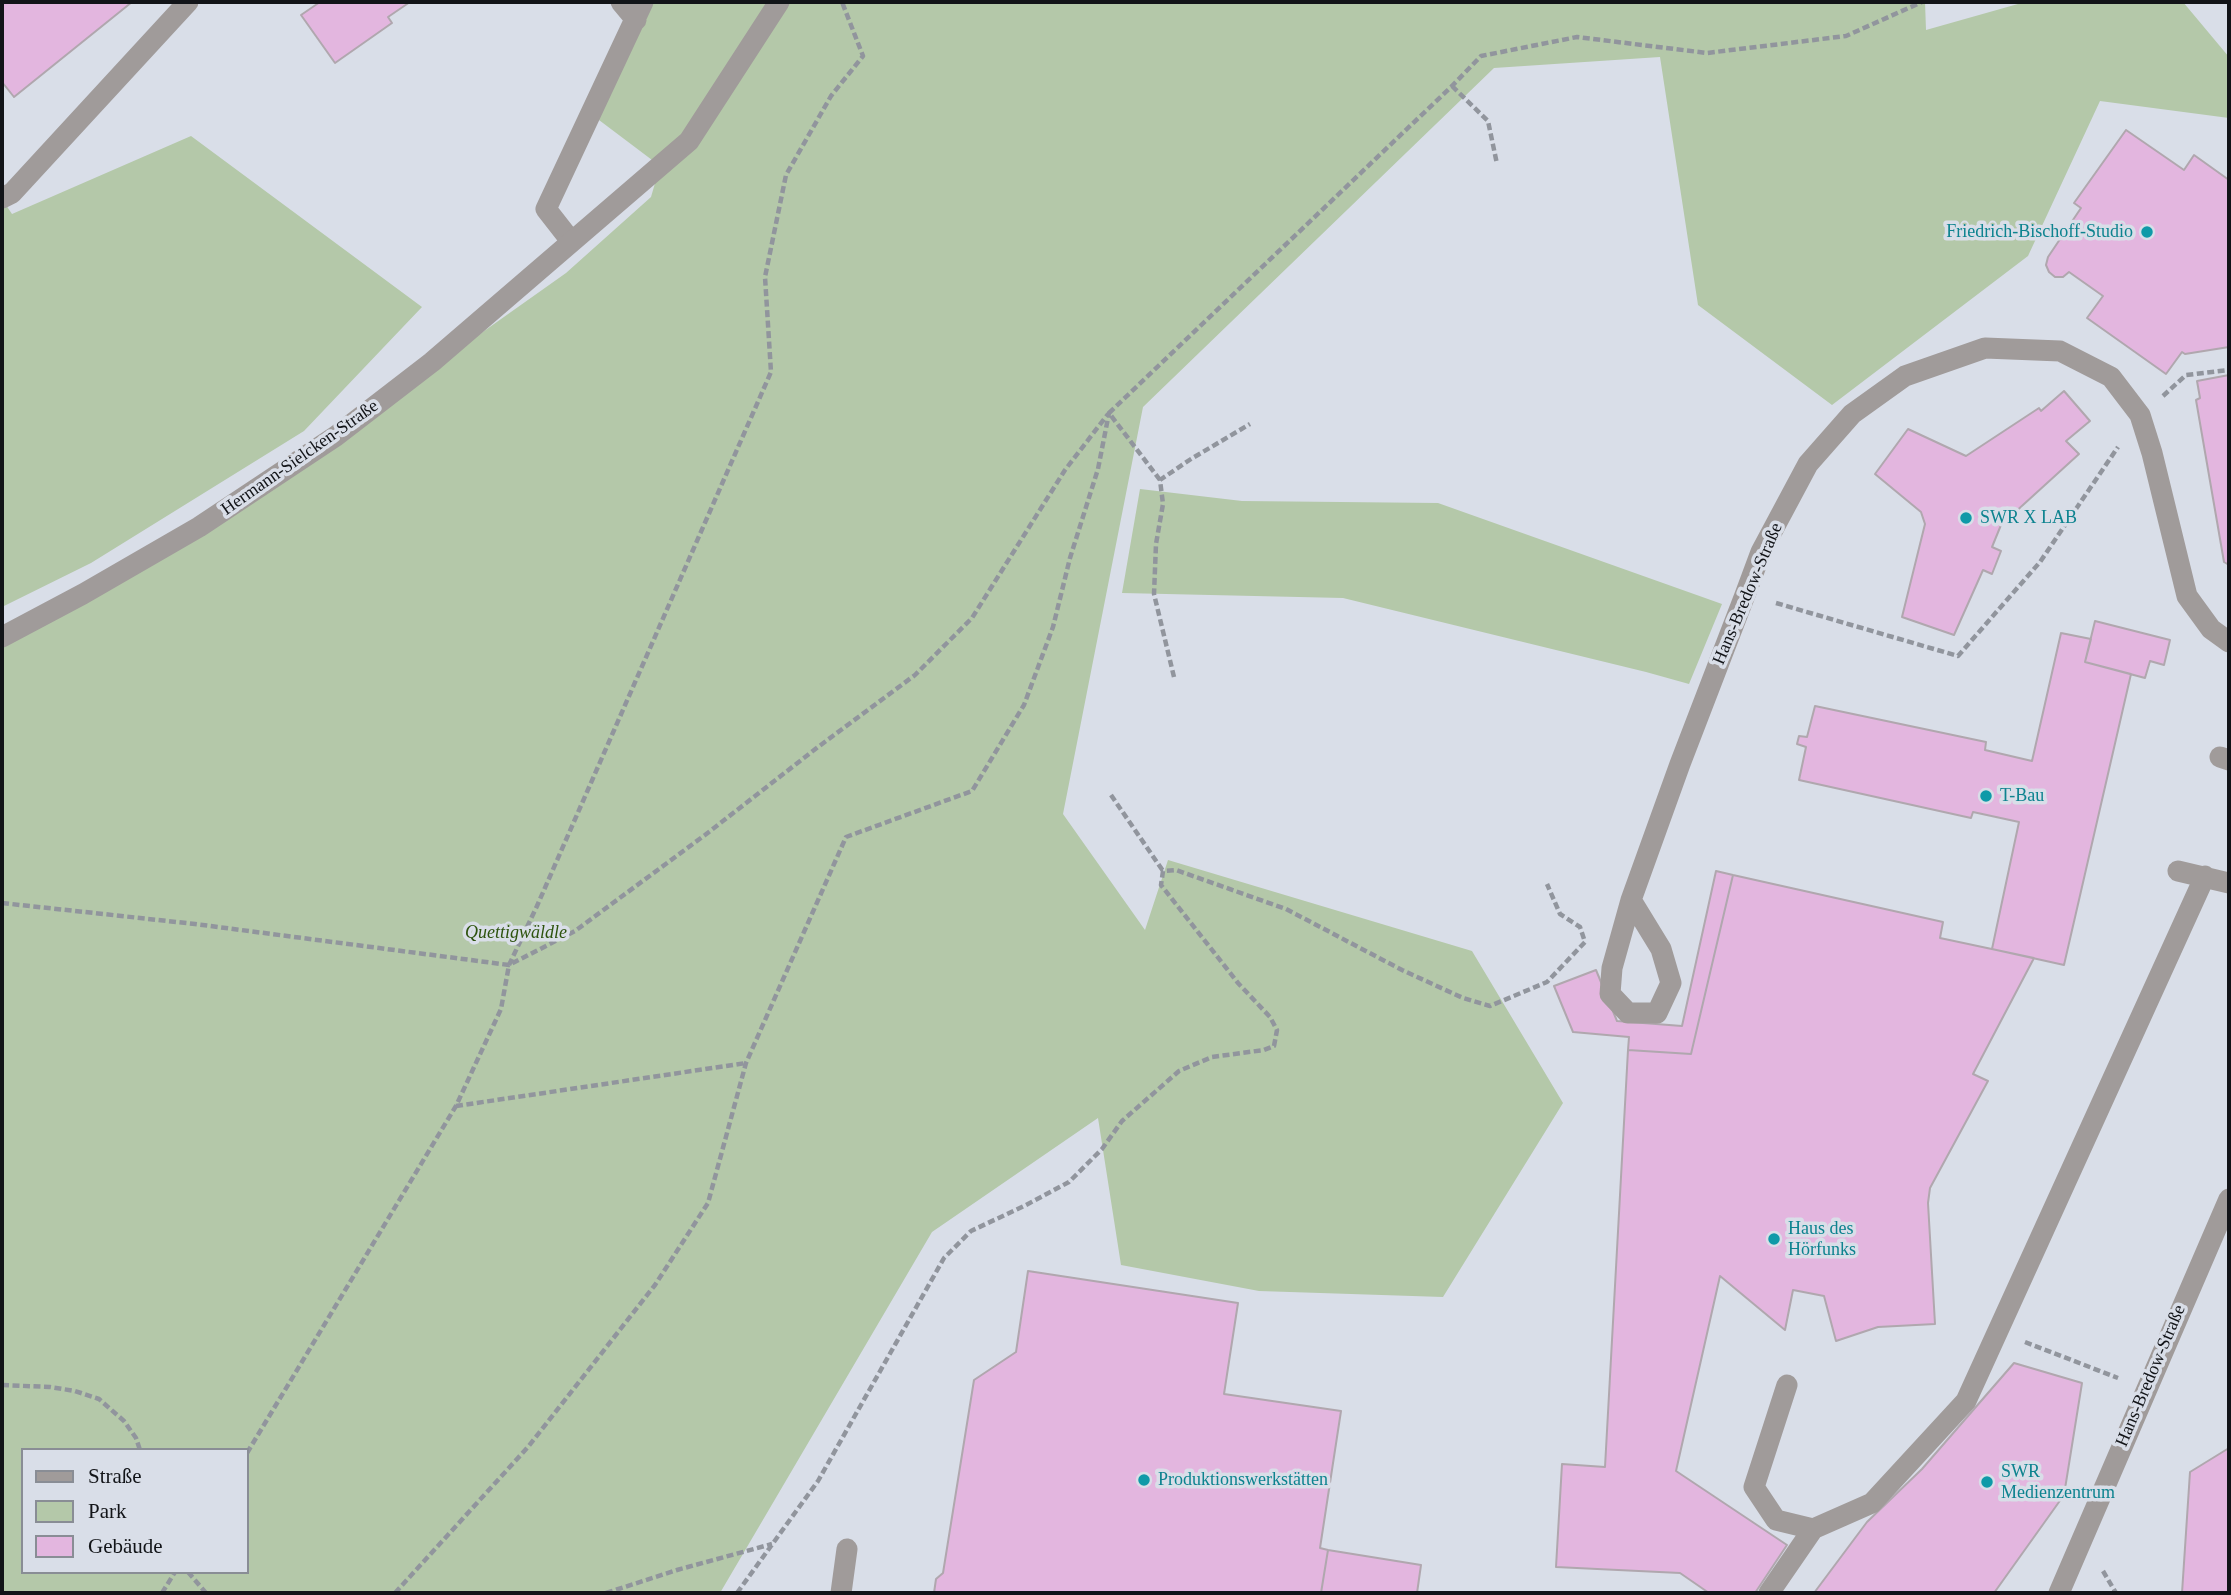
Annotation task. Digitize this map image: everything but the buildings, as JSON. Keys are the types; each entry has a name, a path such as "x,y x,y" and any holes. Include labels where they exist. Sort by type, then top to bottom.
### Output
{"street":[{"path":"2,198 12,193 188,2"},
{"path":"571,241 546,209 640,11 621,2"},
{"name":"Hermann-Sielcken-Straße","path":"2,637 199,527 336,436 432,362 689,141 779,2"},
{"name":"Hans-Bredow-Straße","path":"1631,900 1661,949 1671,983 1657,1013 1628,1013 1610,994 1612,968 1631,900 1679,764 1761,552 1808,464 1852,414 1905,376 1985,348 2060,351 2111,377 2140,415 2188,596 2211,629 2229,642"},
{"path":"2179,870 2229,883"},
{"path":"1769,1593 1813,1529 1872,1503 1966,1401 2205,876"},
{"name":"Hans-Bredow-Straße","path":"2059,1593 2229,1199"},
{"path":"1787,1385 1754,1487 1776,1520 1813,1529"},
{"path":"841,1593 847,1549"}],"path":[{"path":"248,1451 456,1106 501,1009 509,965 771,372 765,277 786,175 831,96 863,56 842,2"},
{"path":"2,903 195,924 509,965 575,931 915,676 972,618 1065,470 1109,413 1481,56 1577,37 1707,53 1846,36 1922,2"},
{"path":"1452,86 1488,121 1497,164"},
{"path":"2162,397 2186,375 2229,370"},
{"path":"1109,413 1160,480 1163,504 1156,544 1154,594 1174,677"},
{"path":"395,1593 528,1447 655,1286 708,1203 746,1063 846,837 972,791 1024,705 1053,627 1070,558 1098,470 1109,413"},
{"path":"1745,594 1958,656 2040,562 2140,415"},
{"path":"1160,480 1191,458 1250,424"},
{"path":"737,1593 818,1481 944,1258 971,1231 1069,1182 1102,1149 1122,1121 1179,1071 1212,1057 1264,1050 1274,1046 1277,1030 1270,1017 1238,983 1161,885 1163,871 1111,795"},
{"path":"1163,871 1176,870 1286,909 1402,970 1464,998 1490,1006 1547,982 1586,942 1580,927 1572,919 1560,914 1547,884"},
{"path":"456,1106 746,1063"},
{"path":"1998,1331 2145,1391"},
{"path":"2,1385 63,1389 99,1399 124,1422 140,1448"},
{"path":"606,1593 773,1543"},
{"path":"162,1593 174,1574"},
{"path":"189,1574 206,1593"}],"green space":[{"name":"Quettigwäldle","path":"643,2 1925,2 1926,30 2025,2 2183,2 2229,57 2229,118 2100,101 2028,256 1832,405 1698,305 1660,57 1494,68 1143,407 1063,814 1145,930 1168,860 1472,951 1563,1103 1443,1297 1259,1291 1121,1265 1098,1118 932,1232 720,1593 2,1593 2,637 336,436 566,273 651,197 660,166 591,114"},
{"path":"191,136 422,307 304,431 91,563 2,607 2,199 12,214"},
{"path":"1140,489 1242,501 1438,503 1722,604 1689,684 1343,598 1122,593"}],"place":[{"name":"Friedrich-Bischoff-Studio","path":"2147,232"},
{"name":"SWR X LAB","path":"1966,518"},
{"name":"T-Bau","path":"1986,796"},
{"name":"Haus des Hörfunks","path":"1774,1239"},
{"name":"Produktionswerkstätten","path":"1144,1480"},
{"name":"SWR Medienzentrum","path":"1987,1482"}]}
